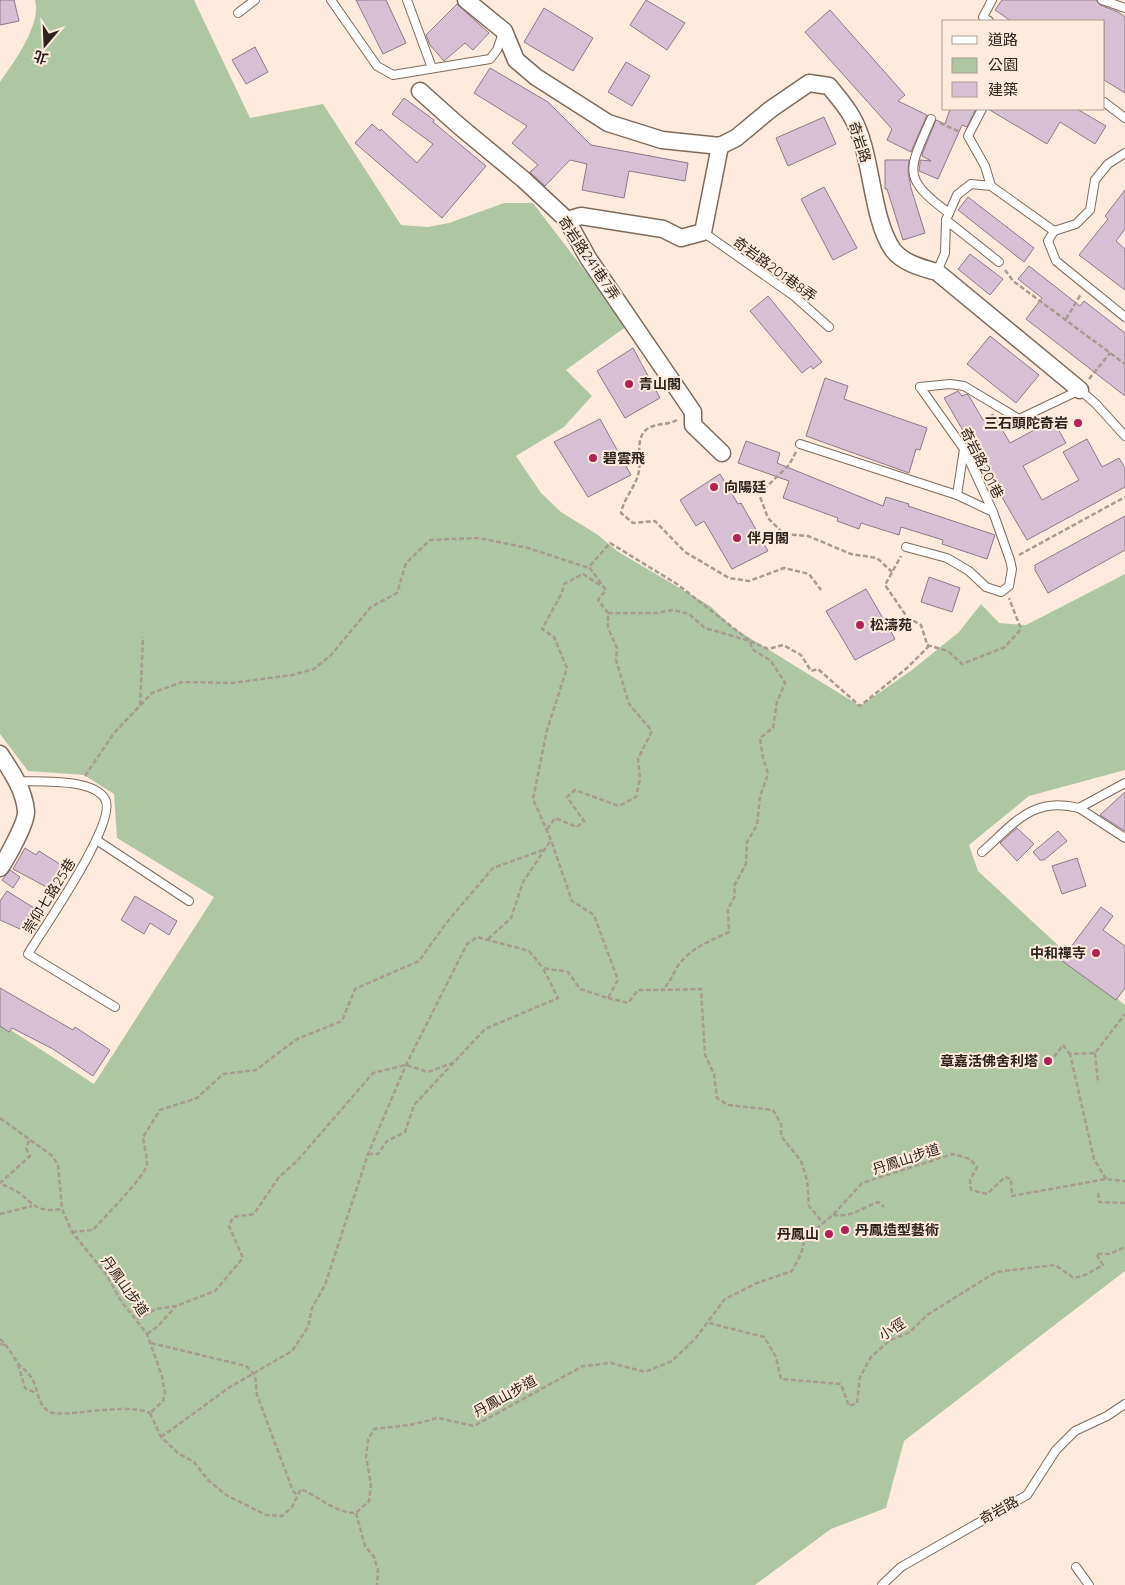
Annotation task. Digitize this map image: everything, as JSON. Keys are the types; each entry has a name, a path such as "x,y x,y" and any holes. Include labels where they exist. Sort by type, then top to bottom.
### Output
{"street":[{"path":"466,0 504,31 516,60 536,77 608,123 662,140 720,146 703,232 681,238 663,229 581,216 567,220"},
{"name":"奇岩路","path":"720,146 736,138 771,109 809,83 829,86 853,117 861,140 882,224 894,250 912,264 937,272 1084,386"},
{"name":"奇岩路241巷7弄","path":"420,90 458,125 524,179 567,220 588,258 694,412 694,425 722,453"},
{"path":"0,754 18,781 26,812 10,854 0,868"}],"lane":[{"path":"238,12 255,0"},
{"path":"331,0 377,66 393,75 490,59 497,50 504,31"},
{"path":"407,0 432,68"},
{"path":"986,19 992,0"},
{"path":"1102,0 1125,8"},
{"path":"1105,103 1125,118"},
{"path":"981,110 968,136 985,166 991,186"},
{"path":"931,119 915,157 914,177 924,195 999,262"},
{"path":"1125,153 1108,164 1095,180 1090,210 1076,224 1054,231 1048,241 1056,261 1125,317"},
{"path":"937,272 945,253 948,216 957,195 972,184 991,186 1054,231"},
{"name":"奇岩路201巷8弄","path":"703,232 794,296 829,327"},
{"name":"奇岩路201巷","path":"1005,589 1009,586 1012,569 993,512 964,449 920,387 950,384 964,386 1019,419 1084,386"},
{"name":"奇岩路","path":"1084,386 1096,404 1125,436"},
{"path":"800,444 957,495 993,512"},
{"path":"957,495 964,449"},
{"path":"906,547 947,558 969,571 986,587 1001,592 1005,589"},
{"name":"崇仰七路25巷","path":"18,781 81,784 96,790 106,799 108,807 98,841 28,954 115,1007"},
{"path":"1079,808 1125,783"},
{"path":"982,852 1020,818 1044,805 1063,804 1079,808 1125,838"},
{"path":"98,841 189,900"},
{"name":"奇岩路","path":"882,1585 901,1567 1027,1495 1056,1450 1075,1431 1107,1416 1125,1404"},
{"path":"1076,1567 1089,1585"}],"path":[{"path":"931,119 968,136"},
{"path":"999,262 1013,281 1125,364"},
{"path":"1065,320 1081,293 1075,288"},
{"path":"1084,386 1110,353"},
{"path":"694,412 672,423 653,426 644,432 640,443 639,470 634,487 623,500 620,513 633,523 655,521 686,552 729,578 749,581 784,568 809,574 821,590"},
{"path":"800,444 789,464 759,494 768,518 784,534 808,536 851,554 877,558 892,572"},
{"path":"1010,560 1125,497"},
{"path":"81,784 94,760 114,733 152,693 182,682 232,683 292,675 314,669 331,655 371,607 397,593 406,563 430,540 480,538 528,548 590,568 605,588"},
{"path":"590,568 610,543 677,584 750,641 752,649 777,667 785,683 777,702 773,728 760,738 768,774 760,796 757,825 746,842 746,864 734,886 735,896 728,909 729,932 693,949 677,967 671,982 662,990"},
{"path":"608,613 656,613 673,610 689,614 705,628 750,641 768,649 782,645 800,654 811,671 818,669 860,706 907,668 928,647 922,625 907,617 885,586 906,547"},
{"path":"605,588 583,574 564,584 562,593 542,629 554,637 567,668 547,730 533,799 547,829 572,901 594,915 618,980 608,998"},
{"path":"547,829 554,818 577,827 584,821 567,797 575,790 619,806 636,796 640,780 638,759 652,731 629,704 616,660 617,648 608,628 608,613 598,600 606,590 605,588"},
{"path":"927,644 948,651 962,664 1005,647 1020,629 1005,589"},
{"path":"140,706 143,637"},
{"path":"488,939 511,918 524,882 551,840"},
{"path":"72,1232 93,1230 118,1201 137,1184 147,1165 143,1137 160,1110 197,1098 223,1074 256,1070 297,1039 342,1021 355,989 419,961 447,922 493,868 543,850"},
{"path":"161,1437 230,1387 255,1375 292,1351 308,1327 312,1308 326,1285 368,1154 406,1065 467,944 477,937 529,951 543,968 558,998 485,1029 414,1105 405,1132 387,1141 378,1154 368,1154"},
{"path":"543,968 568,972 580,988 628,1003 638,990 701,989 705,1055 714,1074 717,1098 728,1105 773,1110 781,1124 781,1136 801,1162 807,1180 809,1206 823,1223"},
{"path":"1098,1083 1096,1053 1125,1014"},
{"path":"1054,1057 1062,1045 1070,1054 1094,1159 1106,1180"},
{"path":"1070,1054 1096,1053"},
{"path":"137,1319 156,1309 176,1306 215,1291 243,1258 229,1226 233,1217 254,1214 279,1177 297,1161 373,1073 406,1065 428,1072 456,1062"},
{"name":"丹鳳山步道","path":"0,1118 51,1155 58,1164 62,1210 72,1232 106,1274 121,1301 147,1334 165,1393 163,1401 150,1413"},
{"path":"29,1140 26,1148 30,1156 0,1183 21,1194 32,1206 48,1211 62,1210"},
{"name":"丹鳳山步道","path":"356,1513 369,1501 371,1484 366,1457 368,1440 374,1429 410,1425 438,1418 474,1426 584,1366 611,1363 645,1372 672,1361 708,1323 725,1299 757,1283 792,1271 801,1254 805,1238 834,1215 862,1183 953,1154 970,1159 977,1167 970,1180 971,1190 987,1194 1005,1177 1011,1179 1012,1196 1106,1180 1125,1181"},
{"path":"1098,1193 1099,1202 1125,1203"},
{"path":"834,1215 849,1216 862,1208 878,1202 884,1207"},
{"path":"0,1214 32,1206"},
{"name":"小徑","path":"708,1323 764,1337 776,1357 782,1380 841,1384 849,1406 857,1404 860,1377 871,1357 889,1341 910,1332 927,1315 996,1272 1055,1265 1074,1278 1085,1275 1103,1265 1096,1254 1110,1254 1125,1247"},
{"path":"147,1334 158,1326 176,1306"},
{"path":"0,1339 9,1346 18,1362 32,1378 39,1402 49,1412 59,1415 89,1410 141,1409 150,1413 161,1437 178,1453 194,1462 208,1480 226,1495 266,1515 282,1516 292,1507 301,1488 342,1513 356,1513 365,1546 374,1557 378,1570 377,1585"},
{"path":"151,1343 246,1366 255,1375 257,1395 293,1491 297,1495"},
{"path":"0,1344 9,1346"},
{"path":"18,1362 25,1388 36,1392"}],"green space":[{"path":"35,0 194,0 250,118 323,104 401,225 428,227 449,223 504,203 533,203 627,326 566,370 592,396 564,427 516,456 541,493 561,512 598,535 617,551 710,606 732,627 860,706 912,670 959,632 981,604 999,623 1026,625 1125,574 1125,770 1029,796 969,845 978,871 1060,947 1062,955 1125,1005 1125,1271 904,1441 886,1508 831,1529 755,1585 0,1585 0,1023 94,1084 214,897 117,838 114,794 84,775 28,771 0,734 0,82 19,54 31,31 36,10"}],"building":[{"path":"0,0 14,0 19,21 0,25"},
{"path":"356,0 386,0 406,43 383,54"},
{"path":"646,0 685,23 667,50 630,25"},
{"path":"1002,0 1096,0 1100,5 1118,12 1125,17 1125,93 1105,81 1105,20 1010,20 995,10"},
{"path":"457,4 489,33 473,50 465,43 444,61 430,45 426,35"},
{"path":"544,8 593,38 573,71 524,42"},
{"path":"830,10 905,95 898,101 927,115 911,152 887,140 892,129 805,32"},
{"path":"255,47 268,72 246,84 232,60"},
{"path":"626,62 650,76 632,106 608,92"},
{"path":"490,68 548,102 591,145 688,163 685,181 629,171 624,198 582,190 587,164 570,160 545,186 530,172 538,165 512,143 527,126 474,93"},
{"path":"404,98 434,120 433,122 486,166 442,218 355,143 372,124 380,131 381,129 417,163 433,144 392,114"},
{"path":"950,110 976,110 967,127 962,125 938,179 919,171 920,160 931,161 922,156 936,120 945,124"},
{"path":"990,110 1079,110 1106,126 1095,144 1060,122 1047,144"},
{"path":"824,117 836,144 788,166 776,138"},
{"path":"885,160 909,160 908,172 911,188 925,233 903,240 887,189 885,189"},
{"path":"824,187 857,248 833,260 801,199"},
{"path":"1125,190 1125,229 1116,241 1125,249 1125,290 1079,255 1108,219 1105,216"},
{"path":"968,197 1034,248 1024,262 958,210"},
{"path":"970,254 1003,279 990,295 958,269"},
{"path":"1029,266 1080,306 1084,301 1125,333 1125,396 1026,319 1042,298 1018,279"},
{"path":"768,296 822,362 813,369 811,366 802,373 750,311"},
{"path":"990,336 1039,375 1016,403 967,364"},
{"name":"青山閣","path":"633,348 660,398 625,418 597,371"},
{"path":"825,378 848,386 844,399 927,428 920,450 916,449 909,473 806,436"},
{"path":"958,391 962,396 967,394 969,396 983,420 993,414 1010,443 1053,420 1066,443 1023,466 1042,500 1079,480 1063,452 1087,439 1102,467 1119,458 1125,468 1125,487 1027,540 944,398"},
{"name":"碧雲飛","path":"600,419 631,475 588,497 554,442"},
{"path":"746,441 780,453 777,463 883,506 886,497 995,535 987,559 942,544 943,540 901,527 899,535 861,523 859,529 837,521 838,518 783,498 789,481 738,463"},
{"path":"720,474 738,504 741,503 768,551 732,569 704,521 696,526 680,500"},
{"path":"1125,516 1125,550 1048,593 1035,570 1035,565"},
{"path":"929,577 960,588 952,612 921,602"},
{"name":"松濤苑","path":"866,589 895,639 855,660 826,611"},
{"path":"1125,792 1125,831 1100,815"},
{"path":"1017,828 1034,844 1017,861 1000,843"},
{"path":"1058,831 1067,841 1044,860 1040,860 1033,852"},
{"path":"25,848 36,855 39,851 66,868 52,890 13,869"},
{"path":"1077,858 1086,886 1062,894 1052,866"},
{"path":"10,870 20,877 13,888 2,880"},
{"path":"7,891 34,908 20,929 0,920 0,901"},
{"path":"135,896 177,921 169,935 150,923 144,934 121,920"},
{"name":"中和禪寺","path":"1101,907 1113,916 1103,930 1125,946 1125,988 1116,1000 1061,960"},
{"path":"0,988 73,1030 75,1027 110,1050 93,1076 53,1049 12,1028 9,1032 0,1026"}],"place":[{"name":"青山閣","path":"629,384"},
{"name":"三石頭陀奇岩","path":"1078,423"},
{"name":"碧雲飛","path":"593,458"},
{"name":"向陽廷","path":"714,487"},
{"name":"伴月閣","path":"737,538"},
{"name":"松濤苑","path":"860,625"},
{"name":"中和禪寺","path":"1096,953"},
{"name":"章嘉活佛舍利塔","path":"1048,1061"},
{"name":"丹鳳造型藝術","path":"845,1230"},
{"name":"丹鳳山","path":"829,1234"}]}
